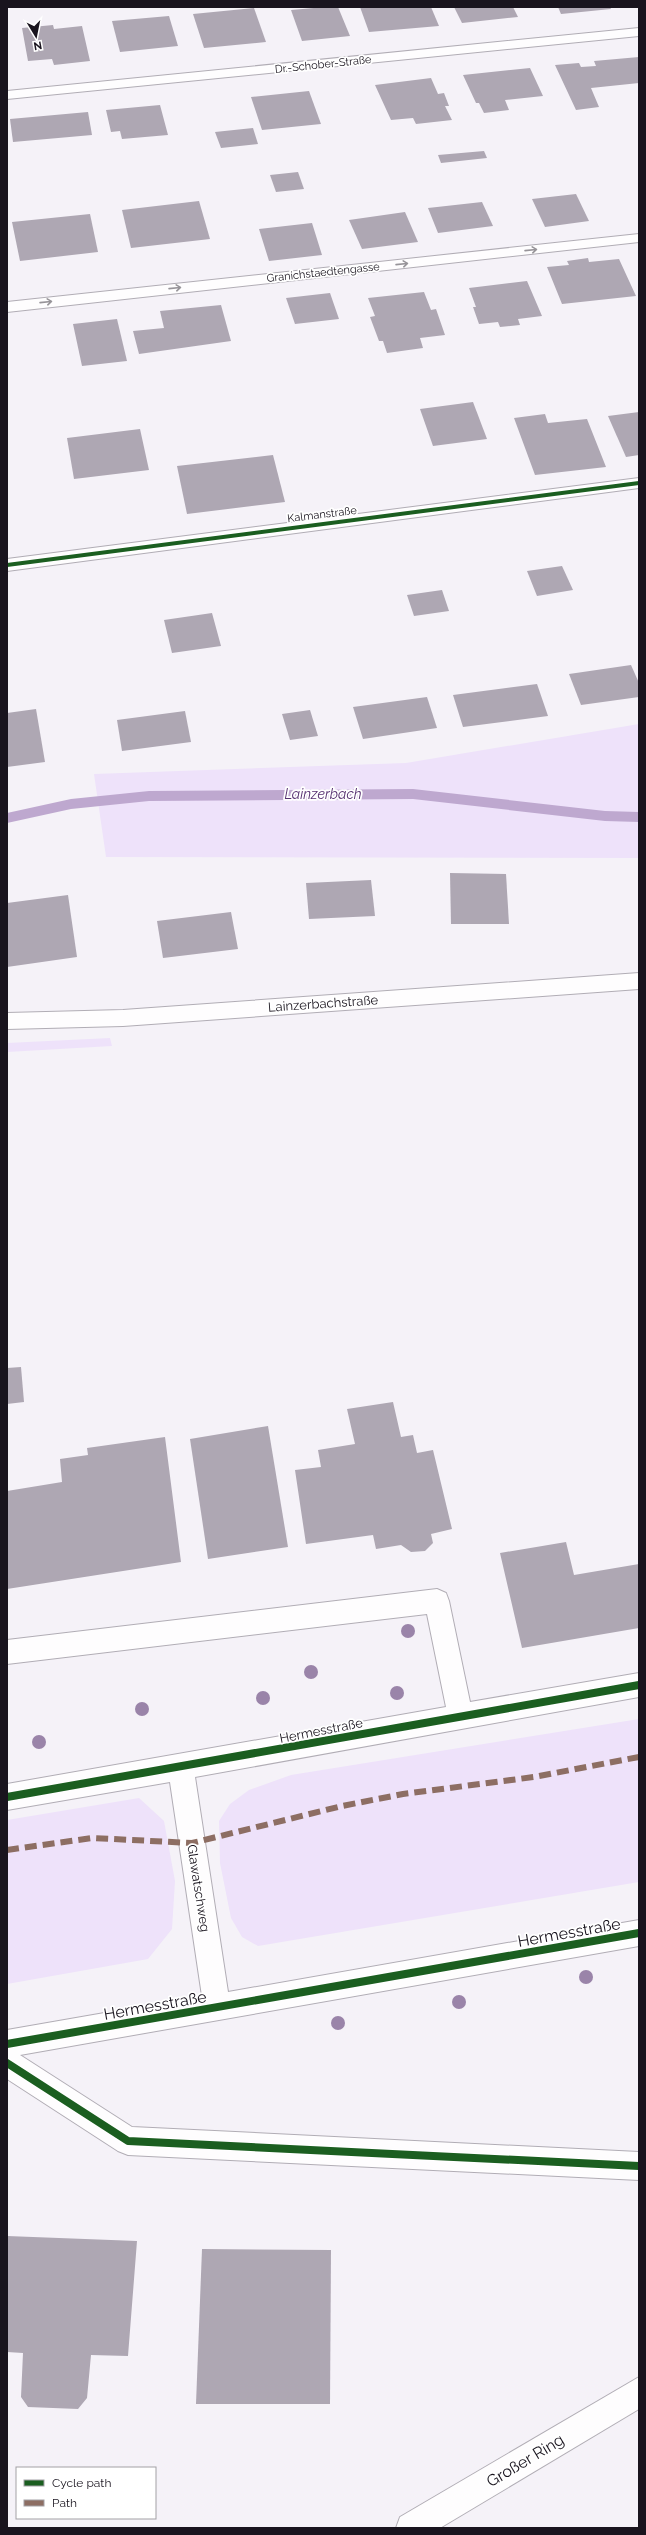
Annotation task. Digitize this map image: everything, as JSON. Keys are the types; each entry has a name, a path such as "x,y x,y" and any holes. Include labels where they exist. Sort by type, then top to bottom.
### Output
{"street":[{"name":"Dr.-Schober-Straße","path":"7,95 639,32"},
{"name":"Granichstaedtengasse","path":"7,307 639,238"},
{"name":"Kalmanstraße","path":"7,565 639,483"},
{"name":"Lainzerbachstraße","path":"7,1021 123,1018 639,981"},
{"path":"7,1652 436,1601 460,1716"},
{"name":"Hermesstraße","path":"7,1797 181,1768 460,1716 639,1685"},
{"name":"Glawatschweg","path":"181,1768 217,2007"},
{"name":"Hermesstraße","path":"7,2044 639,1934"},
{"path":"7,2063 128,2141 639,2166"},
{"name":"Großer Ring","path":"411,2528 639,2392"}],"shaded area":[{"path":"639,724 639,858 106,857 94,774 406,763"},
{"path":"110,1038 112,1046 7,1052 7,1043"},
{"path":"639,1719 639,1882 258,1946 242,1937 231,1918 220,1863 219,1821 230,1804 249,1790 291,1775"},
{"path":"139,1798 164,1821 175,1881 172,1929 148,1959 7,1984 7,1820"}],"building":[{"path":"338,7 350,36 302,41 291,10"},
{"path":"360,7 431,7 439,26 369,32"},
{"path":"454,7 513,7 518,17 462,23"},
{"path":"558,7 610,7 611,9 561,14"},
{"path":"254,8 266,42 204,48 193,14"},
{"path":"169,16 178,46 120,52 112,21"},
{"path":"53,25 54,29 82,26 90,61 54,65 52,59 28,61 22,28"},
{"path":"639,57 639,83 591,88 599,107 576,110 555,65 579,63 581,67 596,66 594,61"},
{"path":"530,68 543,96 505,100 509,110 484,113 479,103 476,103 463,75"},
{"path":"431,78 438,94 444,93 449,106 445,106 452,120 416,124 413,118 391,120 375,85"},
{"path":"309,91 321,124 262,130 251,97"},
{"path":"160,105 168,135 122,139 120,131 111,132 106,110"},
{"path":"88,112 92,135 13,142 10,119"},
{"path":"253,128 258,144 221,148 215,132"},
{"path":"484,151 487,158 441,163 438,155"},
{"path":"298,172 304,189 276,192 270,175"},
{"path":"576,194 589,221 545,227 532,199"},
{"path":"199,201 210,239 131,248 122,210"},
{"path":"482,202 493,226 438,233 428,208"},
{"path":"405,212 418,242 362,249 349,220"},
{"path":"90,214 98,252 20,261 12,222"},
{"path":"312,223 322,255 269,261 259,229"},
{"path":"588,258 589,262 619,259 636,296 562,304 547,267 569,265 567,261"},
{"path":"527,281 542,316 518,319 520,325 500,327 498,322 479,324 473,307 476,307 469,288"},
{"path":"424,292 431,310 436,309 445,335 420,338 423,348 387,353 383,341 379,341 370,317 375,316 368,298"},
{"path":"330,293 339,319 295,324 286,298"},
{"path":"221,305 231,341 139,354 133,331 164,328 160,311"},
{"path":"117,319 127,361 82,366 73,324"},
{"path":"473,402 487,439 433,446 420,409"},
{"path":"639,412 639,455 626,457 608,416"},
{"path":"545,414 548,423 587,419 606,467 535,475 514,418"},
{"path":"140,429 149,470 74,479 67,438"},
{"path":"273,455 285,502 187,514 177,466"},
{"path":"562,566 573,590 537,596 527,571"},
{"path":"442,590 449,611 414,616 407,595"},
{"path":"212,613 221,646 172,653 164,620"},
{"path":"631,665 639,683 639,697 581,705 569,674"},
{"path":"537,684 548,716 463,727 453,695"},
{"path":"427,697 437,728 363,739 353,707"},
{"path":"36,709 45,762 7,767 7,713"},
{"path":"310,710 318,736 290,740 282,714"},
{"path":"185,711 191,742 122,751 117,720"},
{"path":"450,873 506,874 509,924 451,924"},
{"path":"371,880 375,916 309,919 306,883"},
{"path":"68,895 77,957 7,967 7,903"},
{"path":"231,912 238,949 163,958 157,921"},
{"path":"21,1367 24,1402 7,1404 7,1368"},
{"path":"393,1402 401,1437 413,1435 417,1453 433,1450 452,1529 431,1534 433,1543 425,1551 411,1552 401,1545 376,1549 373,1535 306,1544 295,1470 321,1467 318,1450 355,1444 347,1409"},
{"path":"268,1426 288,1547 208,1559 190,1439"},
{"path":"165,1437 181,1562 7,1589 7,1491 62,1482 60,1459 88,1455 87,1448"},
{"path":"566,1542 574,1575 639,1564 639,1628 522,1648 500,1553"},
{"path":"7,2236 137,2241 128,2356 91,2355 87,2398 78,2409 28,2407 21,2397 23,2353 7,2352"},
{"path":"202,2249 331,2250 330,2404 196,2404"}],"waterway":[{"name":"Lainzerbach","path":"7,818 71,804 149,796 413,794 605,816 639,817"}],"marked path":[{"path":"7,1850 92,1838 192,1843 342,1806 403,1794 534,1777 639,1757"}],"cycle path":[{"path":"7,565 639,483"},
{"path":"7,1797 639,1685"},
{"path":"7,2044 639,1933"},
{"path":"7,2063 128,2141 639,2166"}]}
